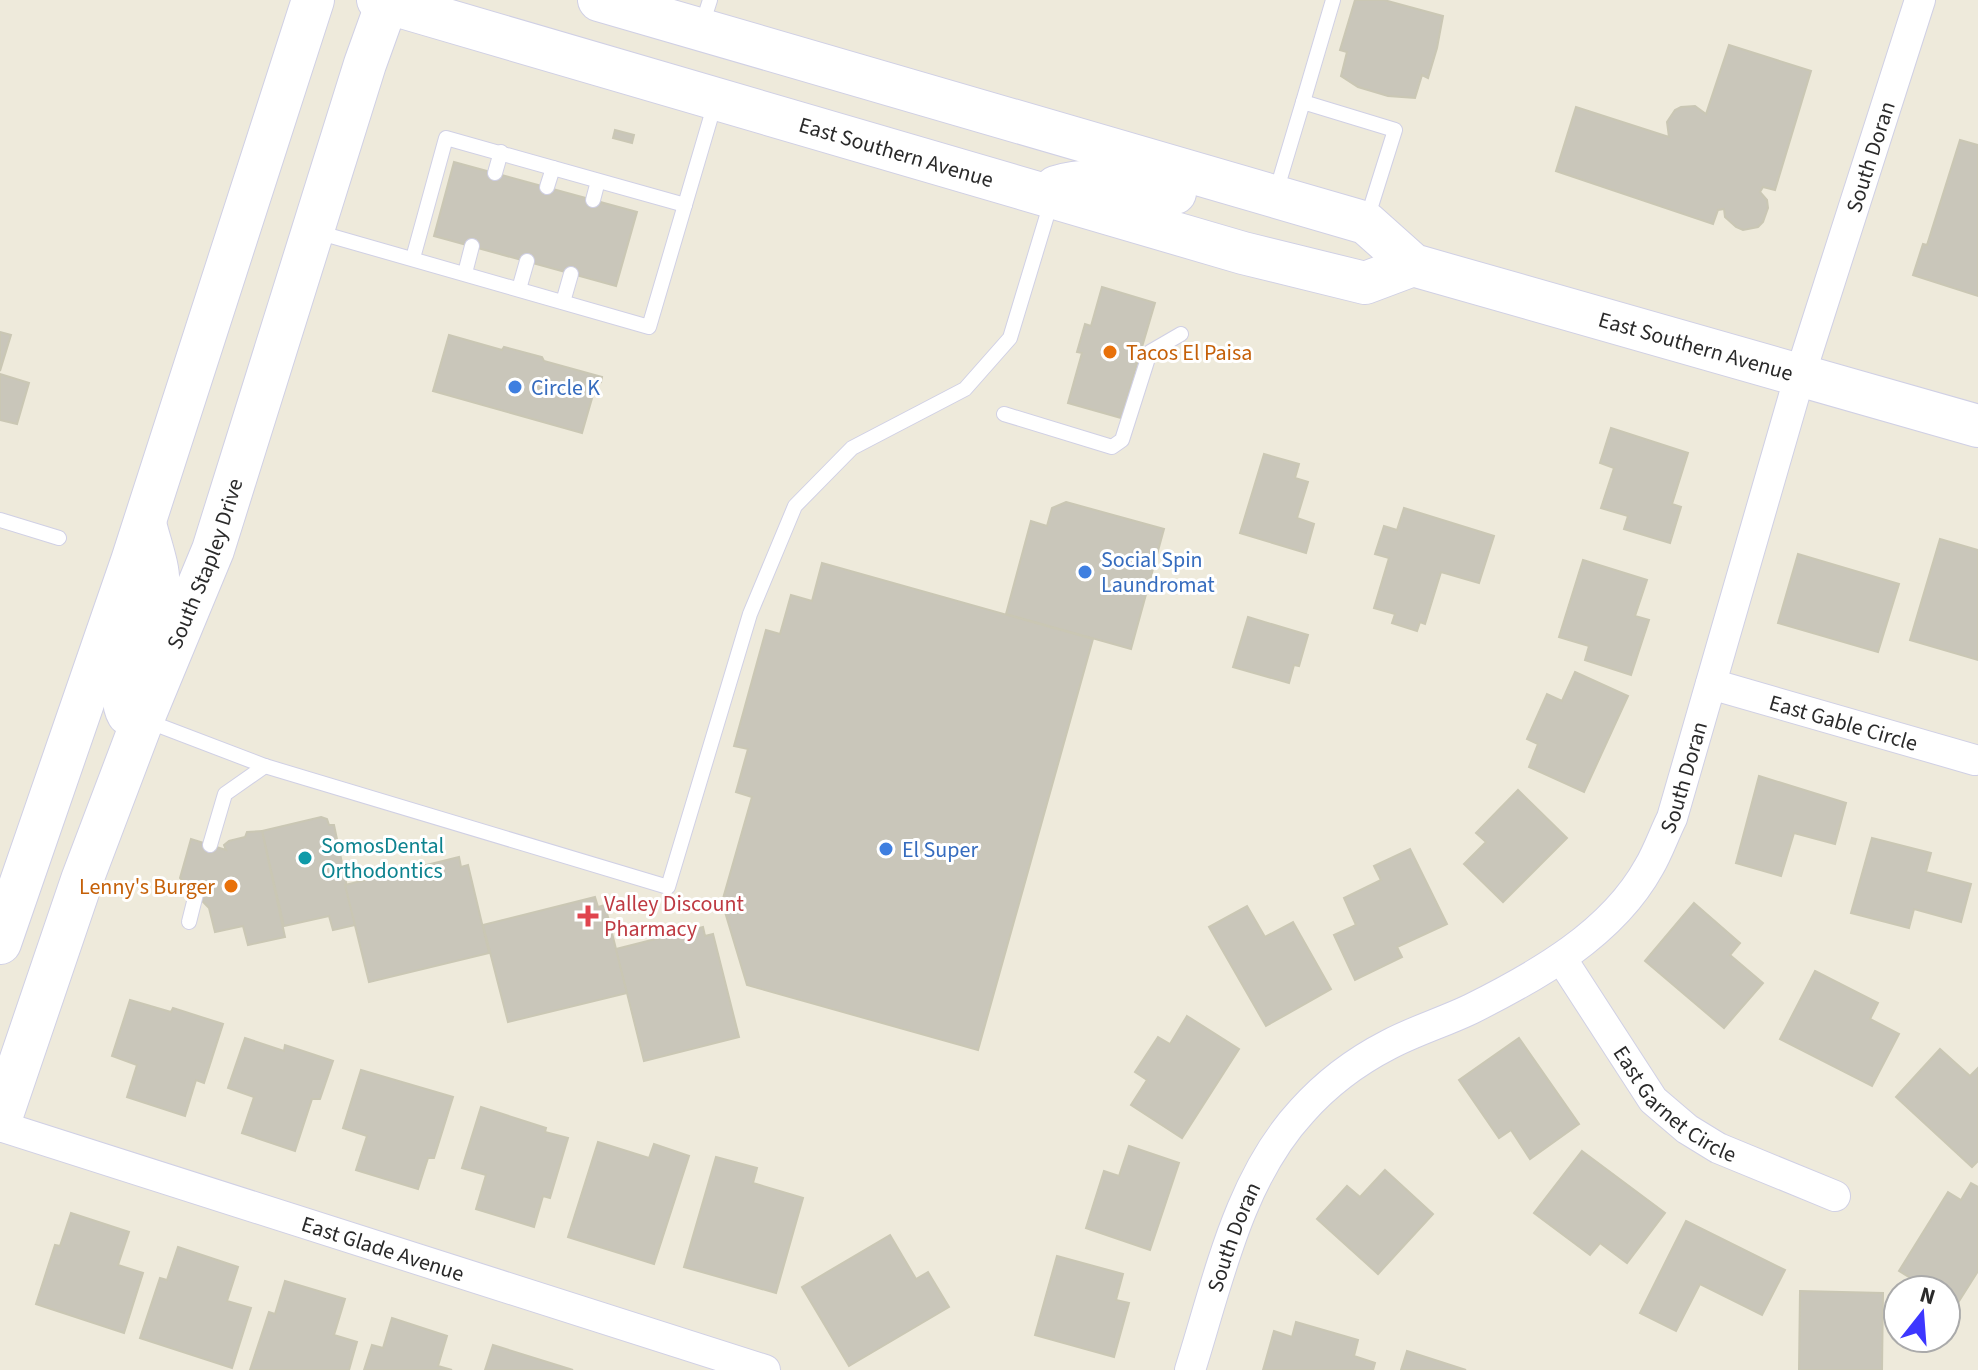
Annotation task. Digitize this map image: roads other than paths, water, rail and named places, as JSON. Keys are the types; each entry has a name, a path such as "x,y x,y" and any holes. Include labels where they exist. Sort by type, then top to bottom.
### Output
{"main road":[{"path":"0,943 144,522 313,0"},
{"name":"East Southern Avenue","path":"599,0 706,14 1275,198 1366,223 1413,265 1978,426"},
{"name":"East Southern Avenue","path":"385,1 1243,253 1365,283 1413,265"},
{"name":"South Stapley Drive","path":"0,1124 82,880 143,719 213,550 385,1"},
{"path":"1053,197 1056,187 1076,180 1110,181 1230,204 1275,198"},
{"path":"143,719 128,714 123,706 125,686 159,582 144,522"}],"street":[{"name":"South Doran","path":"1190,1370 1243,1208 1256,1179 1300,1112 1339,1074 1388,1044 1471,1008 1561,958 1616,911 1648,869 1672,818 1800,375 1920,0"},
{"name":"East Gable Circle","path":"1711,684 1975,760"},
{"name":"East Garnet Circle","path":"1561,958 1653,1100 1687,1129 1718,1148 1835,1196"},
{"name":"East Glade Avenue","path":"0,1124 765,1370"}],"lane":[{"path":"1275,198 1333,0"},
{"path":"313,230 649,327 717,99"},
{"path":"1303,102 1395,130 1366,223"},
{"path":"413,258 446,138 685,205"},
{"path":"495,173 501,152"},
{"path":"547,187 553,168"},
{"path":"593,200 598,181"},
{"path":"143,719 265,766 668,887 750,614 795,506 852,448 965,389 1010,338 1053,197"},
{"path":"465,273 472,246"},
{"path":"519,289 527,261"},
{"path":"563,302 571,274"},
{"path":"1004,414 1112,447 1122,440 1150,352 1181,334"},
{"path":"0,520 59,538"},
{"path":"210,845 225,794 265,766"},
{"path":"189,922 196,894"}],"place":[{"name":"Tacos El Paisa","path":"1110,352"},
{"name":"Circle K","path":"515,387"},
{"name":"Social Spin Laundromat","path":"1085,572"},
{"name":"El Super","path":"886,849"},
{"name":"SomosDental Orthodontics","path":"305,858"},
{"name":"Lenny's Burger","path":"231,886"},
{"name":"Valley Discount Pharmacy","path":"588,916"}]}
